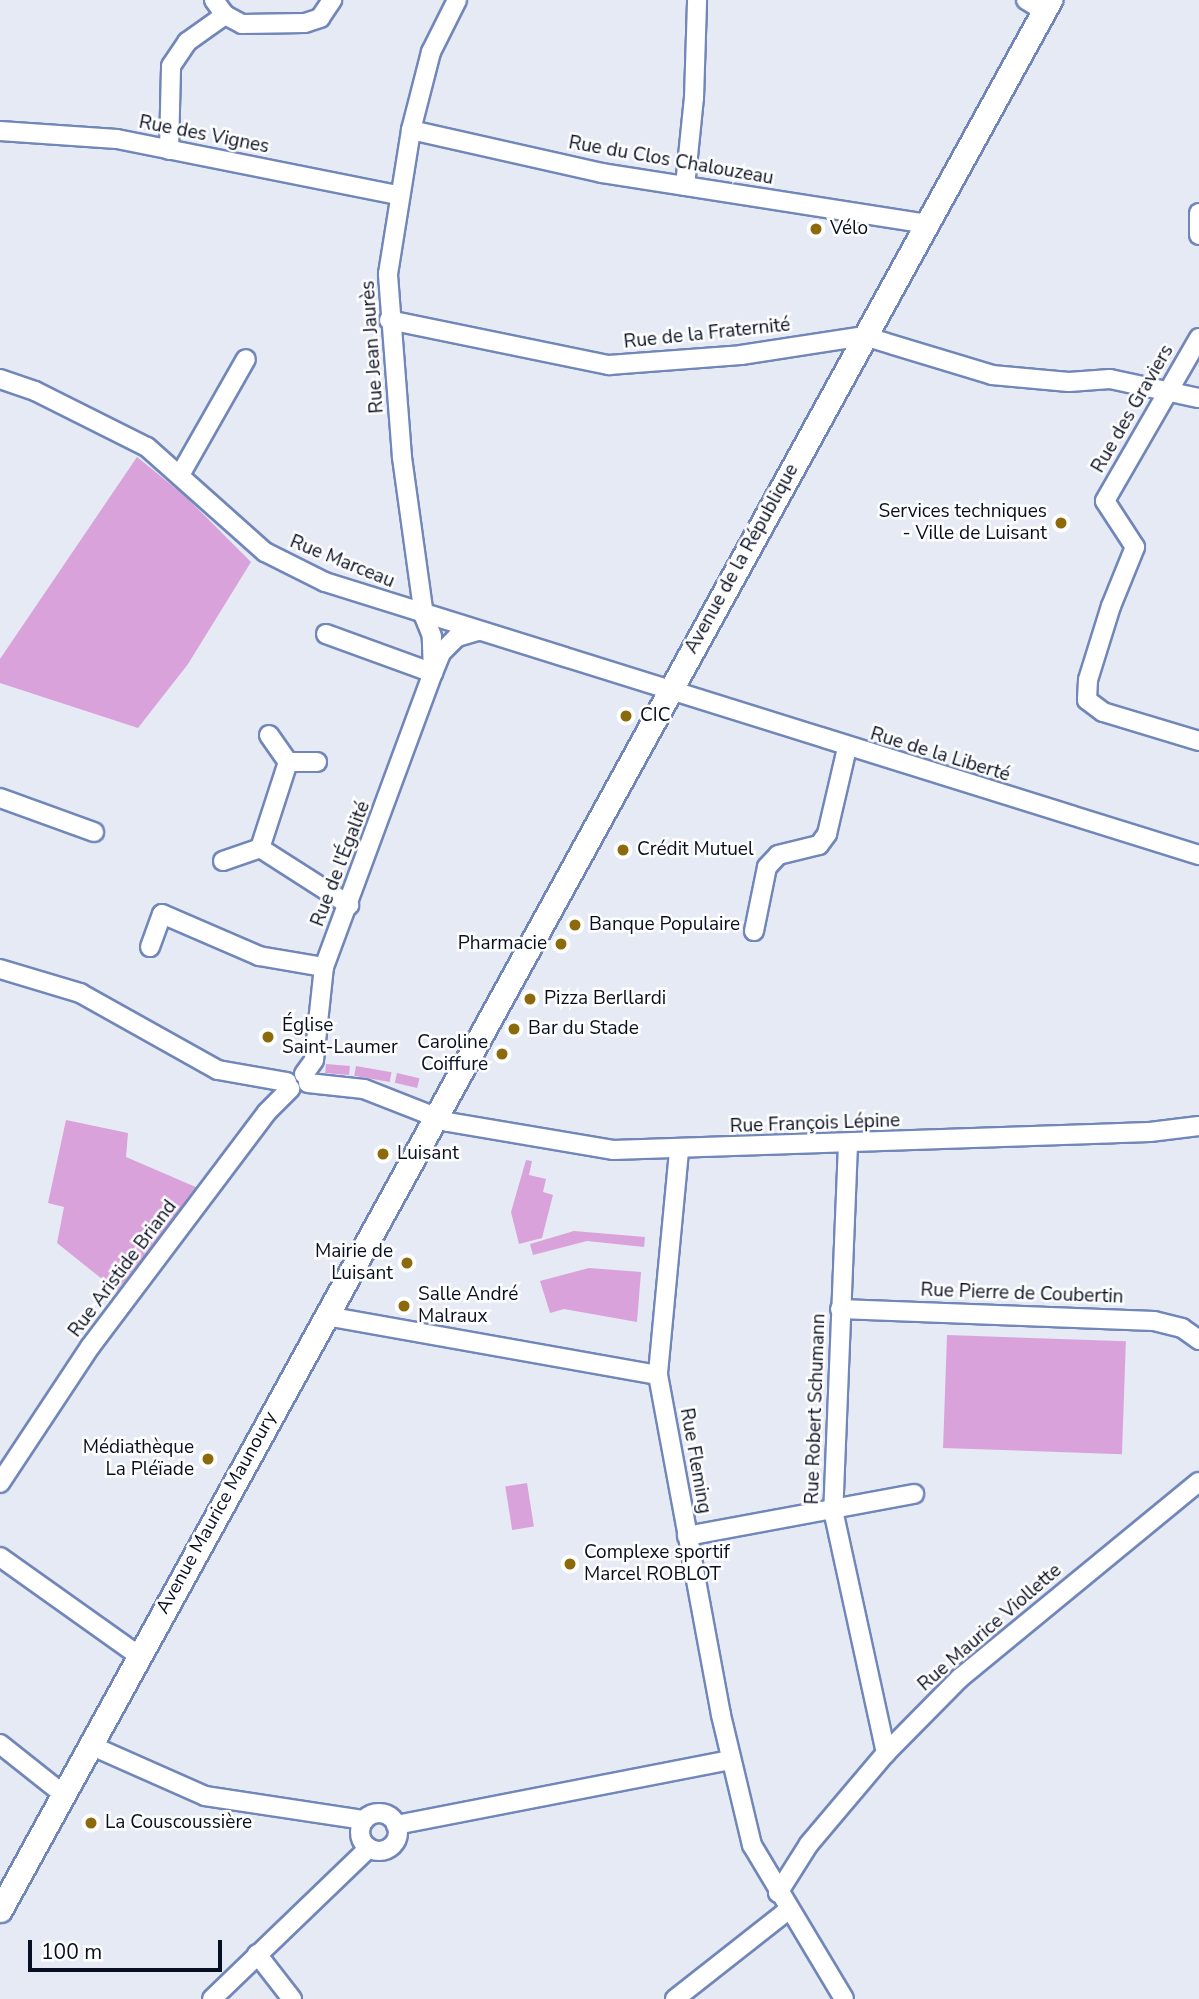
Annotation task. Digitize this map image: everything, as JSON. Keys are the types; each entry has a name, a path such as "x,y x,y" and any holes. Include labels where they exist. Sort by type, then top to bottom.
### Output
{"main road":[{"name":"Avenue de la République","path":"435,1117 926,224 1040,4"},
{"name":"Avenue Maurice Maunoury","path":"0,1910 435,1117"}],"street":[{"path":"214,0 225,16 242,24 306,23 320,18 332,0"},
{"name":"Rue Jean Jaurès","path":"424,615 402,457 389,320 388,274 398,194 411,130 431,52 457,0"},
{"path":"685,186 694,98 697,0"},
{"path":"169,150 171,66 187,43 225,16"},
{"name":"Rue du Clos Chalouzeau","path":"411,130 685,186 926,224"},
{"name":"Rue des Vignes","path":"0,131 117,139 398,194"},
{"path":"1199,214 1199,234"},
{"name":"Rue de la Fraternité","path":"389,320 609,365 741,355 864,336"},
{"path":"864,336 992,375 1069,382 1110,379 1199,398"},
{"name":"Rue des Graviers","path":"1199,338 1105,501 1135,547 1111,606 1088,680 1087,700 1103,712 1199,741"},
{"path":"180,475 246,359"},
{"name":"Rue Marceau","path":"0,379 120,430 180,475 235,528 289,568 424,615 670,689"},
{"name":"Rue de l'Égalité","path":"424,615 432,636 433,673"},
{"name":"Rue de l'Égalité","path":"306,1078 314,1059 324,967 433,673 441,653 457,637 478,631"},
{"path":"326,634 433,673"},
{"name":"Rue de la Liberté","path":"670,689 847,748 1197,854"},
{"path":"269,735 288,762"},
{"path":"754,931 767,867 778,855 819,845 827,834 847,748"},
{"path":"260,848 288,762"},
{"path":"288,762 317,762"},
{"path":"0,798 94,832"},
{"path":"260,848 349,905"},
{"path":"223,861 260,848"},
{"path":"150,947 162,914 258,956 324,967"},
{"path":"0,969 80,993 218,1070 289,1085 292,1073 306,1078"},
{"name":"Rue François Lépine","path":"306,1078 364,1089 435,1117 542,1141 646,1150 679,1151 1150,1132 1199,1126"},
{"name":"Rue Aristide Briand","path":"0,1483 90,1347 289,1085"},
{"name":"Rue Robert Schumann","path":"848,1144 839,1309 833,1510 886,1753"},
{"name":"Rue Fleming","path":"679,1151 658,1375 730,1760 747,1832 778,1893 844,1999"},
{"name":"Rue Pierre de Coubertin","path":"839,1309 1154,1321 1182,1328 1199,1340"},
{"path":"326,1316 658,1375"},
{"name":"Rue Maurice Viollette","path":"778,1893 809,1844 886,1753 960,1678 1199,1482"},
{"path":"687,1536 914,1494"},
{"path":"0,1557 138,1655"},
{"path":"0,1744 63,1794"},
{"path":"90,1745 205,1796 364,1820 382,1813 396,1825 397,1839 391,1847 369,1848 212,1999"},
{"path":"396,1825 730,1760"},
{"path":"364,1820 360,1837 369,1848"},
{"path":"675,1999 788,1910"},
{"path":"257,1954 292,1999"}],"shaded area":[{"path":"137,457 185,496 251,562 188,664 138,728 0,683 0,659"},
{"path":"326,1064 350,1066 349,1075 325,1073"},
{"path":"356,1066 391,1072 390,1082 354,1076"},
{"path":"397,1073 419,1078 417,1088 395,1083"},
{"path":"66,1120 128,1133 126,1157 198,1188 117,1291 57,1243 64,1207 48,1203"},
{"path":"526,1160 532,1161 529,1175 546,1179 543,1192 553,1195 542,1238 519,1244 511,1212"},
{"path":"574,1231 645,1237 644,1247 587,1241 533,1255 530,1244"},
{"path":"589,1268 641,1272 637,1322 564,1309 550,1313 540,1281"},
{"path":"947,1335 1126,1341 1122,1454 943,1448"},
{"path":"527,1483 534,1526 512,1530 505,1486"}],"place":[{"name":"Vélo","path":"816,229"},
{"name":"Services techniques - Ville de Luisant","path":"1061,523"},
{"name":"CIC","path":"626,716"},
{"name":"Crédit Mutuel","path":"623,850"},
{"name":"Banque Populaire","path":"575,925"},
{"name":"Pharmacie","path":"561,944"},
{"name":"Pizza Berllardi","path":"530,999"},
{"name":"Bar du Stade","path":"514,1029"},
{"name":"Église Saint-Laumer","path":"268,1037"},
{"name":"Caroline Coiffure","path":"502,1054"},
{"name":"Luisant","path":"383,1154"},
{"name":"Mairie de Luisant","path":"407,1263"},
{"name":"Salle André Malraux","path":"404,1306"},
{"name":"Médiathèque La Pléïade","path":"208,1459"},
{"name":"Complexe sportif Marcel ROBLOT","path":"570,1564"},
{"name":"La Couscoussière","path":"91,1823"}]}
